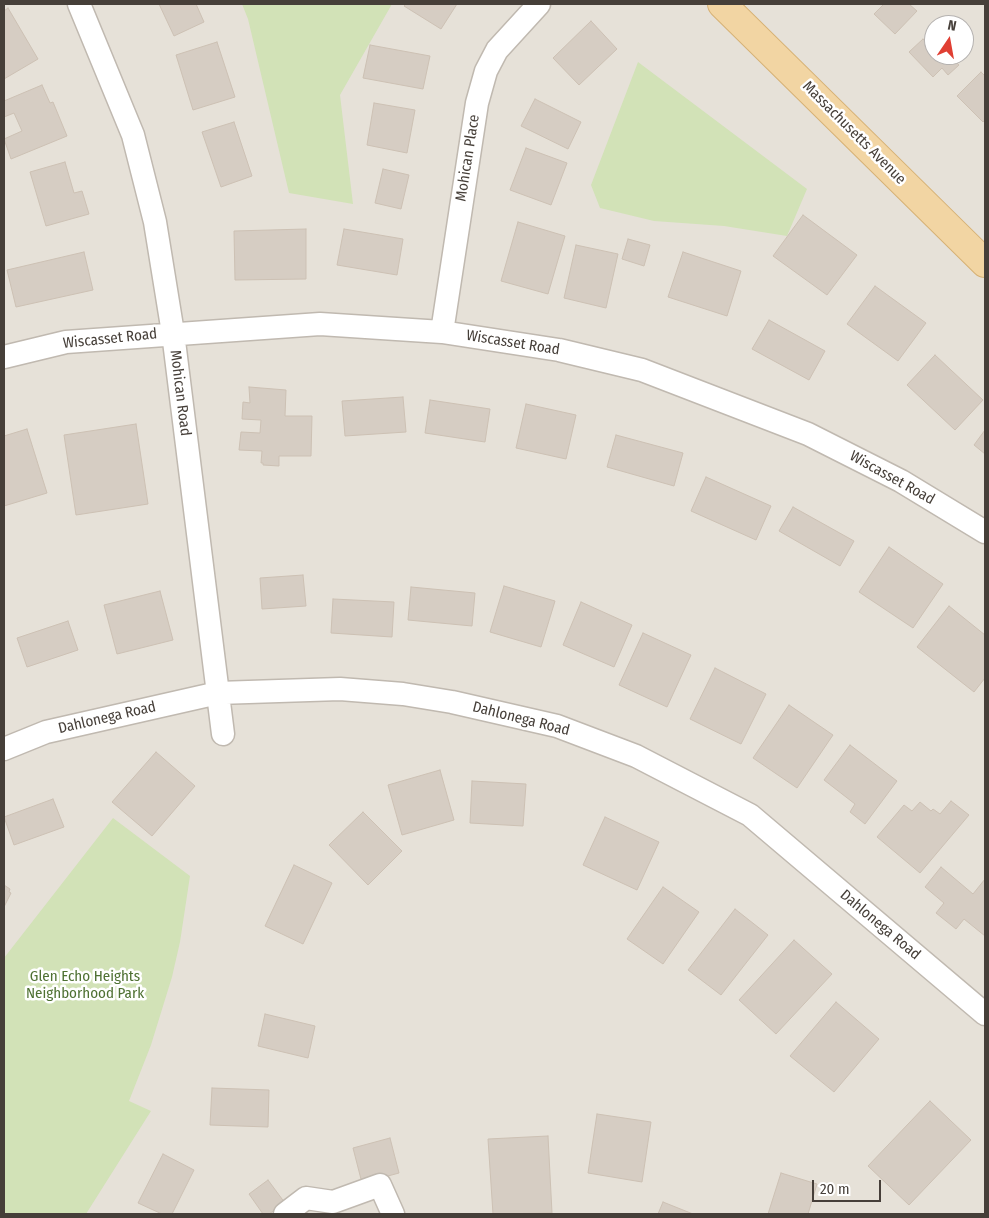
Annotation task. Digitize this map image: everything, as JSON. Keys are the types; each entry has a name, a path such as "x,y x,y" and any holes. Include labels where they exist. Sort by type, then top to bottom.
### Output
{"main road":[{"name":"Massachusetts Avenue","path":"722,4 985,263"}],"street":[{"name":"Mohican Road","path":"79,4 134,135 155,222 173,333 223,734"},
{"name":"Mohican Place","path":"442,332 477,103 486,71 497,50 539,4"},
{"name":"Wiscasset Road","path":"4,357 66,342 320,324 442,332 560,350 642,370 808,434 901,480 985,532"},
{"name":"Dahlonega Road","path":"4,750 46,732 218,693 340,689 403,694 452,702 557,726 636,756 750,815 985,1014"},
{"path":"284,1214 306,1198 333,1202 380,1185 394,1214"}],"shaded area":[{"path":"4,4 985,4 985,1214 4,1214"}],"green space":[{"path":"242,4 392,4 340,95 353,204 289,193 248,19"},
{"path":"638,62 807,189 787,236 724,226 654,221 600,208 591,185"},
{"name":"Glen Echo Heights Neighborhood Park","path":"113,818 190,876 180,942 172,977 151,1045 129,1101 151,1111 86,1214 4,1214 4,958"}],"building":[{"path":"159,4 196,4 204,22 174,36"},
{"path":"406,4 457,4 441,29 404,6"},
{"path":"884,4 909,4 917,11 895,34 874,14"},
{"path":"8,8 38,59 4,79 4,11"},
{"path":"591,21 617,49 579,85 553,58"},
{"path":"923,39 924,65 959,65 948,75 942,68 933,77 909,52"},
{"path":"217,42 235,97 193,110 176,55"},
{"path":"370,45 430,56 423,89 363,78"},
{"path":"981,72 985,76 985,120 983,122 957,96"},
{"path":"42,85 50,103 53,102 67,136 11,159 4,139 22,131 14,113 4,117 4,101"},
{"path":"535,99 581,122 568,149 521,126"},
{"path":"374,103 415,110 407,153 367,145"},
{"path":"234,122 252,176 221,187 202,132"},
{"path":"526,148 567,163 551,205 510,190"},
{"path":"65,162 74,193 82,191 89,214 46,226 30,172"},
{"path":"383,169 409,175 401,209 375,203"},
{"path":"803,215 857,255 827,295 773,256"},
{"path":"518,222 565,236 548,294 501,281"},
{"path":"306,229 306,279 235,280 234,231"},
{"path":"344,229 403,239 397,275 337,265"},
{"path":"628,239 650,245 644,266 622,259"},
{"path":"576,245 618,254 606,308 564,298"},
{"path":"84,252 93,290 16,307 7,270"},
{"path":"683,252 741,271 727,316 668,297"},
{"path":"875,286 926,323 898,361 847,324"},
{"path":"769,320 825,351 809,380 752,349"},
{"path":"935,355 983,400 955,430 907,385"},
{"path":"249,387 286,390 285,416 312,416 311,456 279,456 279,466 263,465 261,463 262,451 239,450 241,432 260,433 261,420 242,419 243,402 250,403"},
{"path":"403,397 406,432 345,436 342,401"},
{"path":"430,400 490,409 485,442 425,433"},
{"path":"526,404 576,415 566,459 516,448"},
{"path":"136,424 148,504 76,515 64,435"},
{"path":"27,429 47,493 4,506 4,436"},
{"path":"985,430 985,454 974,445"},
{"path":"616,435 683,453 674,486 607,467"},
{"path":"706,477 771,506 756,540 691,511"},
{"path":"793,507 854,541 840,566 779,531"},
{"path":"889,547 943,584 913,628 859,592"},
{"path":"303,575 306,606 262,609 260,578"},
{"path":"504,586 555,601 541,647 490,632"},
{"path":"411,587 475,593 472,626 408,620"},
{"path":"160,591 173,640 117,654 104,605"},
{"path":"333,599 394,602 392,637 331,633"},
{"path":"581,602 632,625 614,667 563,645"},
{"path":"949,606 985,635 985,678 974,692 917,647"},
{"path":"68,621 78,650 27,667 17,638"},
{"path":"643,633 691,655 667,707 619,685"},
{"path":"715,668 766,694 741,744 690,719"},
{"path":"789,705 833,735 797,788 753,758"},
{"path":"850,745 897,781 865,824 850,812 855,804 824,780"},
{"path":"156,752 195,786 152,836 112,802"},
{"path":"440,770 454,820 402,835 388,785"},
{"path":"472,781 526,784 523,826 470,823"},
{"path":"53,799 64,827 14,845 4,817"},
{"path":"951,801 969,815 920,873 877,837 904,805 912,811 920,802 931,811 933,809 940,814"},
{"path":"363,812 402,851 368,885 329,845"},
{"path":"605,817 659,842 637,890 583,865"},
{"path":"294,865 332,883 303,944 265,926"},
{"path":"941,867 973,894 985,879 985,936 964,919 956,929 936,913 944,903 925,887"},
{"path":"4,885 10,889 9,892 11,893 4,907"},
{"path":"663,887 699,912 663,964 627,939"},
{"path":"735,909 768,935 721,995 688,970"},
{"path":"794,940 832,974 776,1034 739,1000"},
{"path":"836,1002 879,1039 834,1092 790,1056"},
{"path":"265,1014 315,1026 308,1058 258,1046"},
{"path":"212,1088 269,1090 268,1127 210,1125"},
{"path":"930,1101 971,1140 909,1205 868,1166"},
{"path":"597,1114 651,1122 642,1182 588,1173"},
{"path":"548,1136 552,1213 493,1214 488,1139"},
{"path":"390,1138 399,1173 362,1183 353,1148"},
{"path":"163,1154 194,1170 172,1214 162,1214 138,1203"},
{"path":"781,1173 817,1184 808,1214 768,1214"},
{"path":"268,1180 285,1203 269,1214 263,1214 249,1194"},
{"path":"663,1202 693,1214 658,1214"}]}
